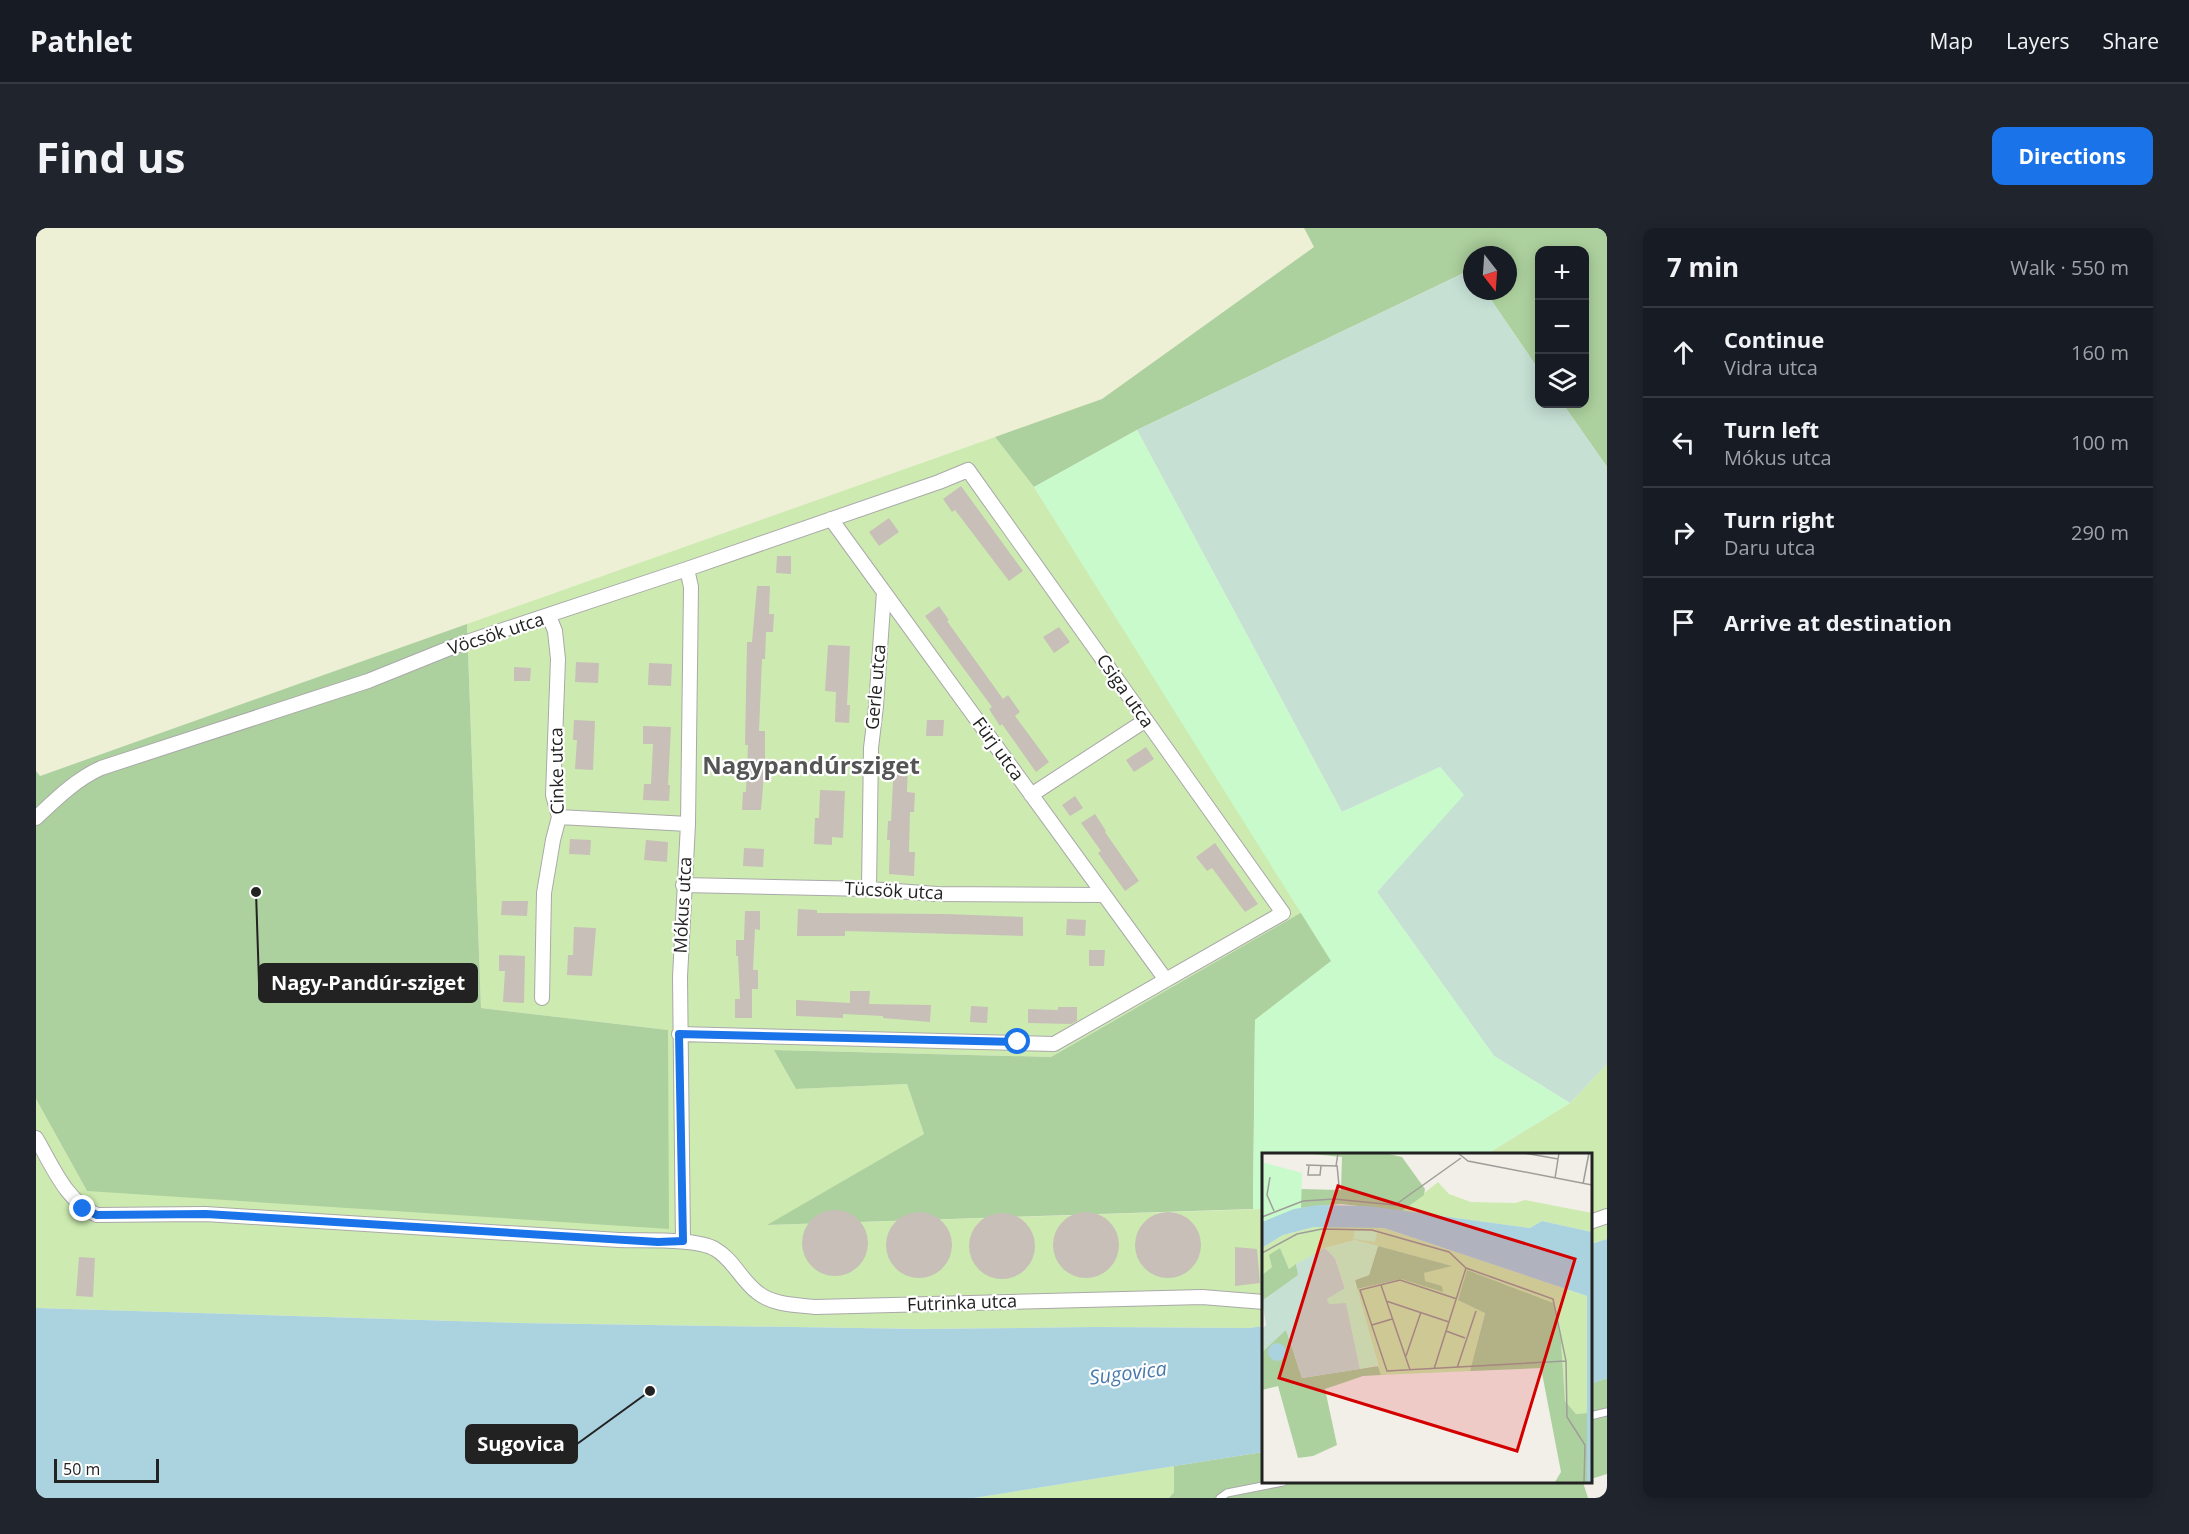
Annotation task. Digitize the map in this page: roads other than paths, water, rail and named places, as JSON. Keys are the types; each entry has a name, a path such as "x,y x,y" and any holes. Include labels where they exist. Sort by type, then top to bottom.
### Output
{"street":[{"name":"Vöcsök utca","path":"36,818 66,789 85,775 101,768 368,681 455,646 687,569 968,470"},
{"name":"Csiga utca","path":"968,470 1283,913 1166,980"},
{"name":"Fürj utca","path":"831,519 1166,980"},
{"name":"Mókus utca","path":"683,1241 679,1034 683,885 688,824 691,587 687,569"},
{"name":"Gerle utca","path":"869,889 871,748 884,592"},
{"name":"Cinke utca","path":"542,998 544,892 559,817 553,795 558,659 555,631 549,616"},
{"path":"1031,795 1146,720"},
{"path":"559,817 688,824"},
{"name":"Tücsök utca","path":"683,885 869,889 937,894 1104,895"},
{"path":"679,1034 1054,1044 1166,980"},
{"name":"Futrinka utca","path":"36,1138 71,1198 83,1209 97,1215 206,1214 658,1242 683,1241 714,1248 757,1293 769,1299 815,1307 1202,1297 1262,1302"},
{"path":"1592,1221 1607,1216"}],"lane":[{"path":"1592,1416 1607,1412"},
{"path":"1220,1498 1227,1493 1277,1483"}],"water":[{"path":"1607,1239 1607,1378 1592,1384 1592,1244"},
{"name":"Sugovica","path":"36,1308 520,1323 922,1329 1262,1326 1262,1452 974,1498 36,1498"}],"place":[{"name":"Nagy-Pandúr-sziget","path":"256,892"},
{"name":"Sugovica","path":"650,1391"}],"district":[{"name":"Nagypandúrsziget","path":"811,766"}]}
